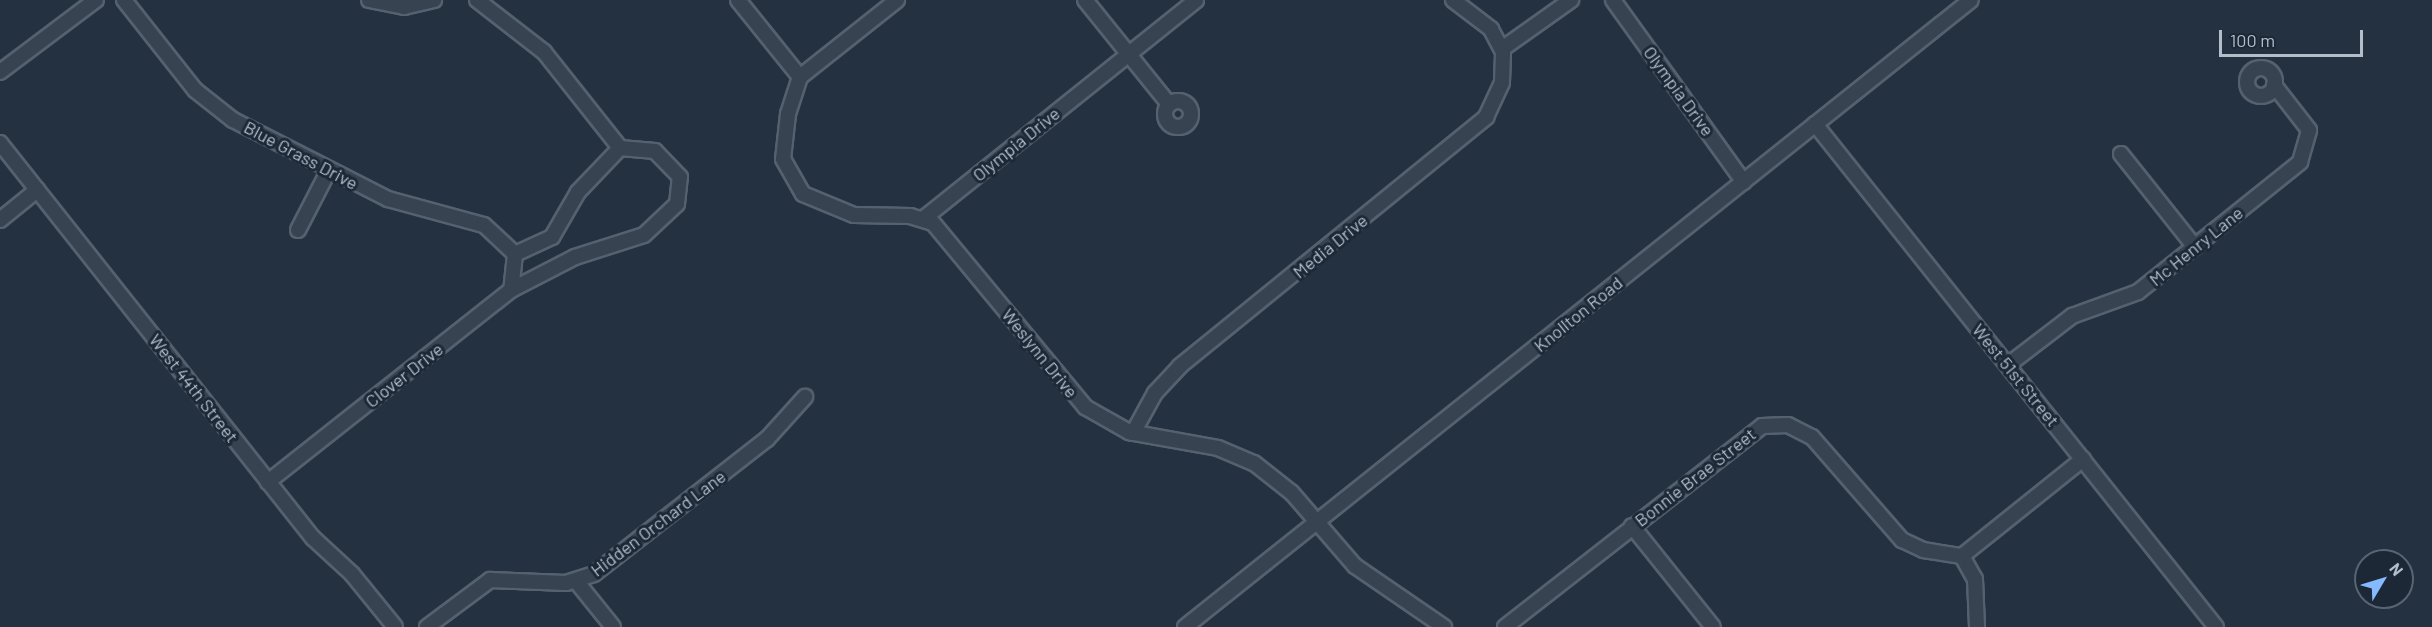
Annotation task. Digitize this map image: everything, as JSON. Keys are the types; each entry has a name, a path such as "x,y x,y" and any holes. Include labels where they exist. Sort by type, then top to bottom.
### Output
{"street":[{"path":"0,72 96,0"},
{"name":"Blue Grass Drive","path":"124,0 205,99 329,170 388,199 484,225 515,254"},
{"path":"369,0 404,7 434,0"},
{"path":"477,0 544,52 620,148 578,192 552,237 515,254 511,290"},
{"path":"738,0 800,77"},
{"path":"897,0 800,77 788,114 783,159 794,184 815,202 858,216 923,219"},
{"path":"1085,0 1130,52 1169,104"},
{"name":"Olympia Drive","path":"923,219 1196,0"},
{"path":"1453,0 1487,25 1502,49 1571,0"},
{"name":"Olympia Drive","path":"1613,0 1744,182"},
{"name":"Knollton Road","path":"1185,627 1971,0"},
{"name":"Media Drive","path":"1133,433 1155,393 1180,366 1475,130 1499,93 1502,49"},
{"name":"Mc Henry Lane","path":"2008,365 2072,316 2138,292 2305,156 2310,140 2305,118 2274,85"},
{"name":"West 51st Street","path":"1815,124 2216,627"},
{"name":"West 44th Street","path":"0,144 268,482 395,627"},
{"name":"Clover Drive","path":"268,482 511,290 575,257 636,239 677,204 682,182 667,159 640,147 620,148"},
{"path":"2121,154 2194,246"},
{"path":"298,230 329,170"},
{"path":"0,220 38,190"},
{"name":"Weslynn Drive","path":"923,219 941,230 1075,398 1108,422 1133,433 1218,448 1246,459 1285,487 1315,524 1365,574 1444,627"},
{"name":"Hidden Orchard Lane","path":"427,627 494,579 576,581 604,568 767,439 805,397"},
{"name":"Bonnie Brae Street","path":"1505,627 1750,432 1784,424 1812,437 1898,538 1923,550 1962,556"},
{"path":"1977,627 1975,579 1962,556 2083,459"},
{"path":"1632,526 1713,627"},
{"path":"576,581 613,627"}]}
